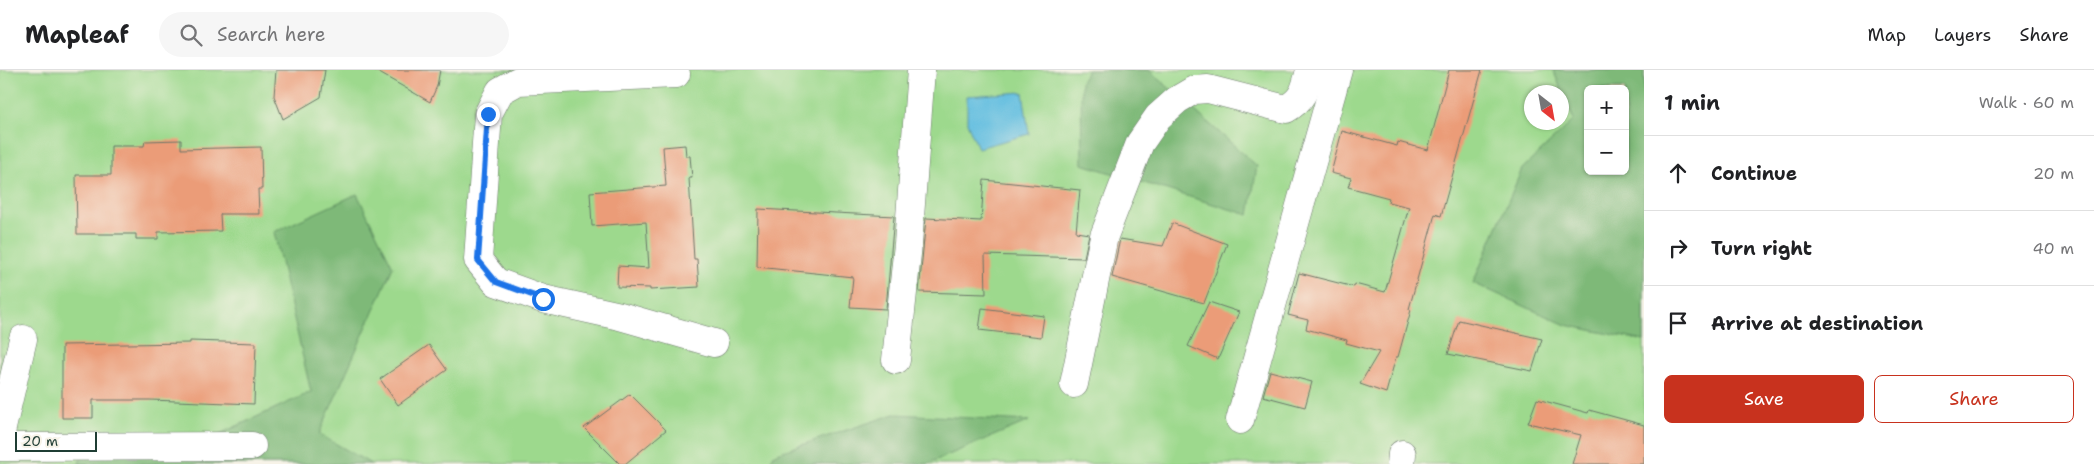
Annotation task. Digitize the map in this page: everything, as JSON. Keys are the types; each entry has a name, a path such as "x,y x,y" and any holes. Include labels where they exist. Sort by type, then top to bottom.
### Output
{"street":[{"path":"896,360 908,244 921,70"},
{"path":"1074,384 1104,236 1140,143 1158,117 1177,100 1194,90 1208,89 1286,109 1297,103 1303,94 1310,70"},
{"path":"1240,420 1338,70"},
{"path":"676,74 518,81 500,91 488,114 478,260 496,282 543,299 620,316 714,342"},
{"path":"23,340 2,428 0,446 252,446"}],"green space":[{"path":"0,70 1644,70 1644,464 0,464"},
{"path":"1088,70 1149,70 1257,166 1249,215 1082,164 1081,82"},
{"path":"1553,70 1644,70 1644,341 1566,325 1473,283 1522,169 1563,130 1569,130 1569,125 1574,120 1569,108 1569,85 1559,85"},
{"path":"357,194 393,267 319,434 371,464 79,464 83,451 213,437 311,392 274,232"},
{"path":"895,414 1029,421 927,464 769,464 774,454"}],"water":[{"path":"1023,92 1029,134 978,148 967,123 967,96"}],"building":[{"path":"276,70 325,70 321,97 283,119 274,96"},
{"path":"374,70 440,70 437,86 430,102"},
{"path":"1449,70 1482,70 1441,216 1435,214 1409,309 1411,310 1386,393 1360,384 1379,352 1346,343 1347,340 1306,329 1308,320 1288,315 1299,273 1354,287 1355,284 1385,292 1409,207 1388,202 1389,198 1348,187 1351,178 1331,173 1342,131 1397,146 1398,142 1428,150"},
{"path":"181,140 181,149 261,147 262,189 258,189 259,214 220,214 221,231 158,232 158,239 136,239 136,234 77,234 76,175 111,175 111,146 144,146 145,141"},
{"path":"685,145 686,156 690,156 692,178 689,178 694,259 697,259 699,287 650,290 650,288 617,287 618,266 649,268 646,222 592,226 590,192 666,186 663,147"},
{"path":"984,180 1080,190 1076,232 1089,234 1084,258 985,255 986,294 919,292 926,218 981,221"},
{"path":"758,209 894,216 886,309 850,307 853,277 757,267"},
{"path":"1172,223 1227,244 1204,303 1112,277 1120,239 1163,246"},
{"path":"1209,302 1239,312 1218,359 1188,346"},
{"path":"982,308 1044,316 1041,337 979,330"},
{"path":"1459,320 1542,339 1532,371 1448,354"},
{"path":"190,341 256,343 254,404 93,400 93,418 62,418 62,345 190,343"},
{"path":"429,345 447,370 398,405 380,379"},
{"path":"1270,371 1312,382 1305,407 1263,396"},
{"path":"630,394 666,430 625,464 620,464 584,428"},
{"path":"1537,399 1588,413 1589,410 1644,425 1644,464 1572,464 1581,435 1528,423"}],"route":[{"path":"488,114 478,233 478,260 496,282 543,299"}]}
